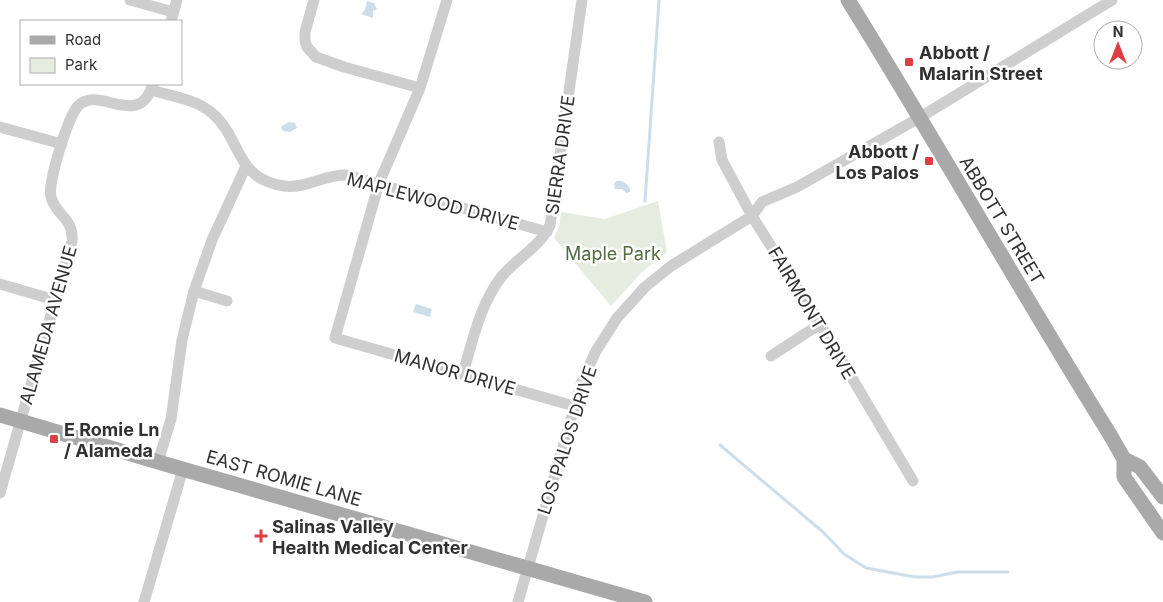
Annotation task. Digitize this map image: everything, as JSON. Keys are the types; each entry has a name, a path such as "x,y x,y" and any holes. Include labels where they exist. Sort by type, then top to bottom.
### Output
{"main road":[{"name":"ABBOTT STREET","path":"848,0 1124,459 1124,478 1163,533"},
{"name":"EAST ROMIE LANE","path":"0,415 644,602"},
{"name":"ABBOTT STREET","path":"1124,459 1140,467 1163,497"}],"street":[{"path":"130,0 172,17 177,0"},
{"path":"314,0 305,32 305,41 316,57 344,68 420,88"},
{"path":"379,184 420,88 447,0"},
{"name":"SIERRA DRIVE","path":"463,374 477,324 491,293 503,275 540,241 547,232 553,215 582,0"},
{"name":"LOS PALOS DRIVE","path":"518,602 582,381 596,351 617,318 630,303 671,266 752,216 762,202 797,187 920,118 1112,0"},
{"name":"MAPLEWOOD DRIVE","path":"152,87 192,102 212,113 228,130 240,159 246,166 263,179 282,186 301,186 340,175 357,177 547,232"},
{"name":"ALAMEDA AVENUE","path":"0,493 73,236 70,225 54,205 50,195 52,179 71,118 81,103 97,100 129,106 140,103 147,97 152,87"},
{"path":"0,127 62,144"},
{"name":"FAIRMONT DRIVE","path":"719,142 722,160 752,216 820,324 913,481"},
{"path":"158,462 169,424 182,340 194,291 212,240 246,166"},
{"name":"MANOR DRIVE","path":"379,184 335,338 574,406"},
{"path":"0,284 56,300"},
{"path":"194,291 227,301"},
{"path":"771,356 820,324"},
{"path":"144,602 183,469"}],"green space":[{"name":"Maple Park","path":"658,201 667,252 642,272 611,306 554,238 559,226 561,212 605,219"}],"water":[{"path":"367,1 374,3 377,9 373,11 373,18 361,14 365,10"},
{"path":"288,122 295,123 297,128 290,132 283,131 281,127"},
{"path":"616,181 626,184 630,192 626,193 622,189 615,189 614,184"},
{"path":"416,304 432,309 430,317 413,312"}],"waterway":[{"path":"645,201 659,0"},
{"path":"720,445 823,532 844,554 866,568 915,577 933,577 957,572 1008,572"}],"place":[{"name":"Abbott / Malarin Street","path":"909,62"},
{"name":"Abbott / Los Palos","path":"929,161"},
{"name":"E Romie Ln / Alameda","path":"54,439"},
{"name":"Salinas Valley Health Medical Center","path":"261,536"}]}
